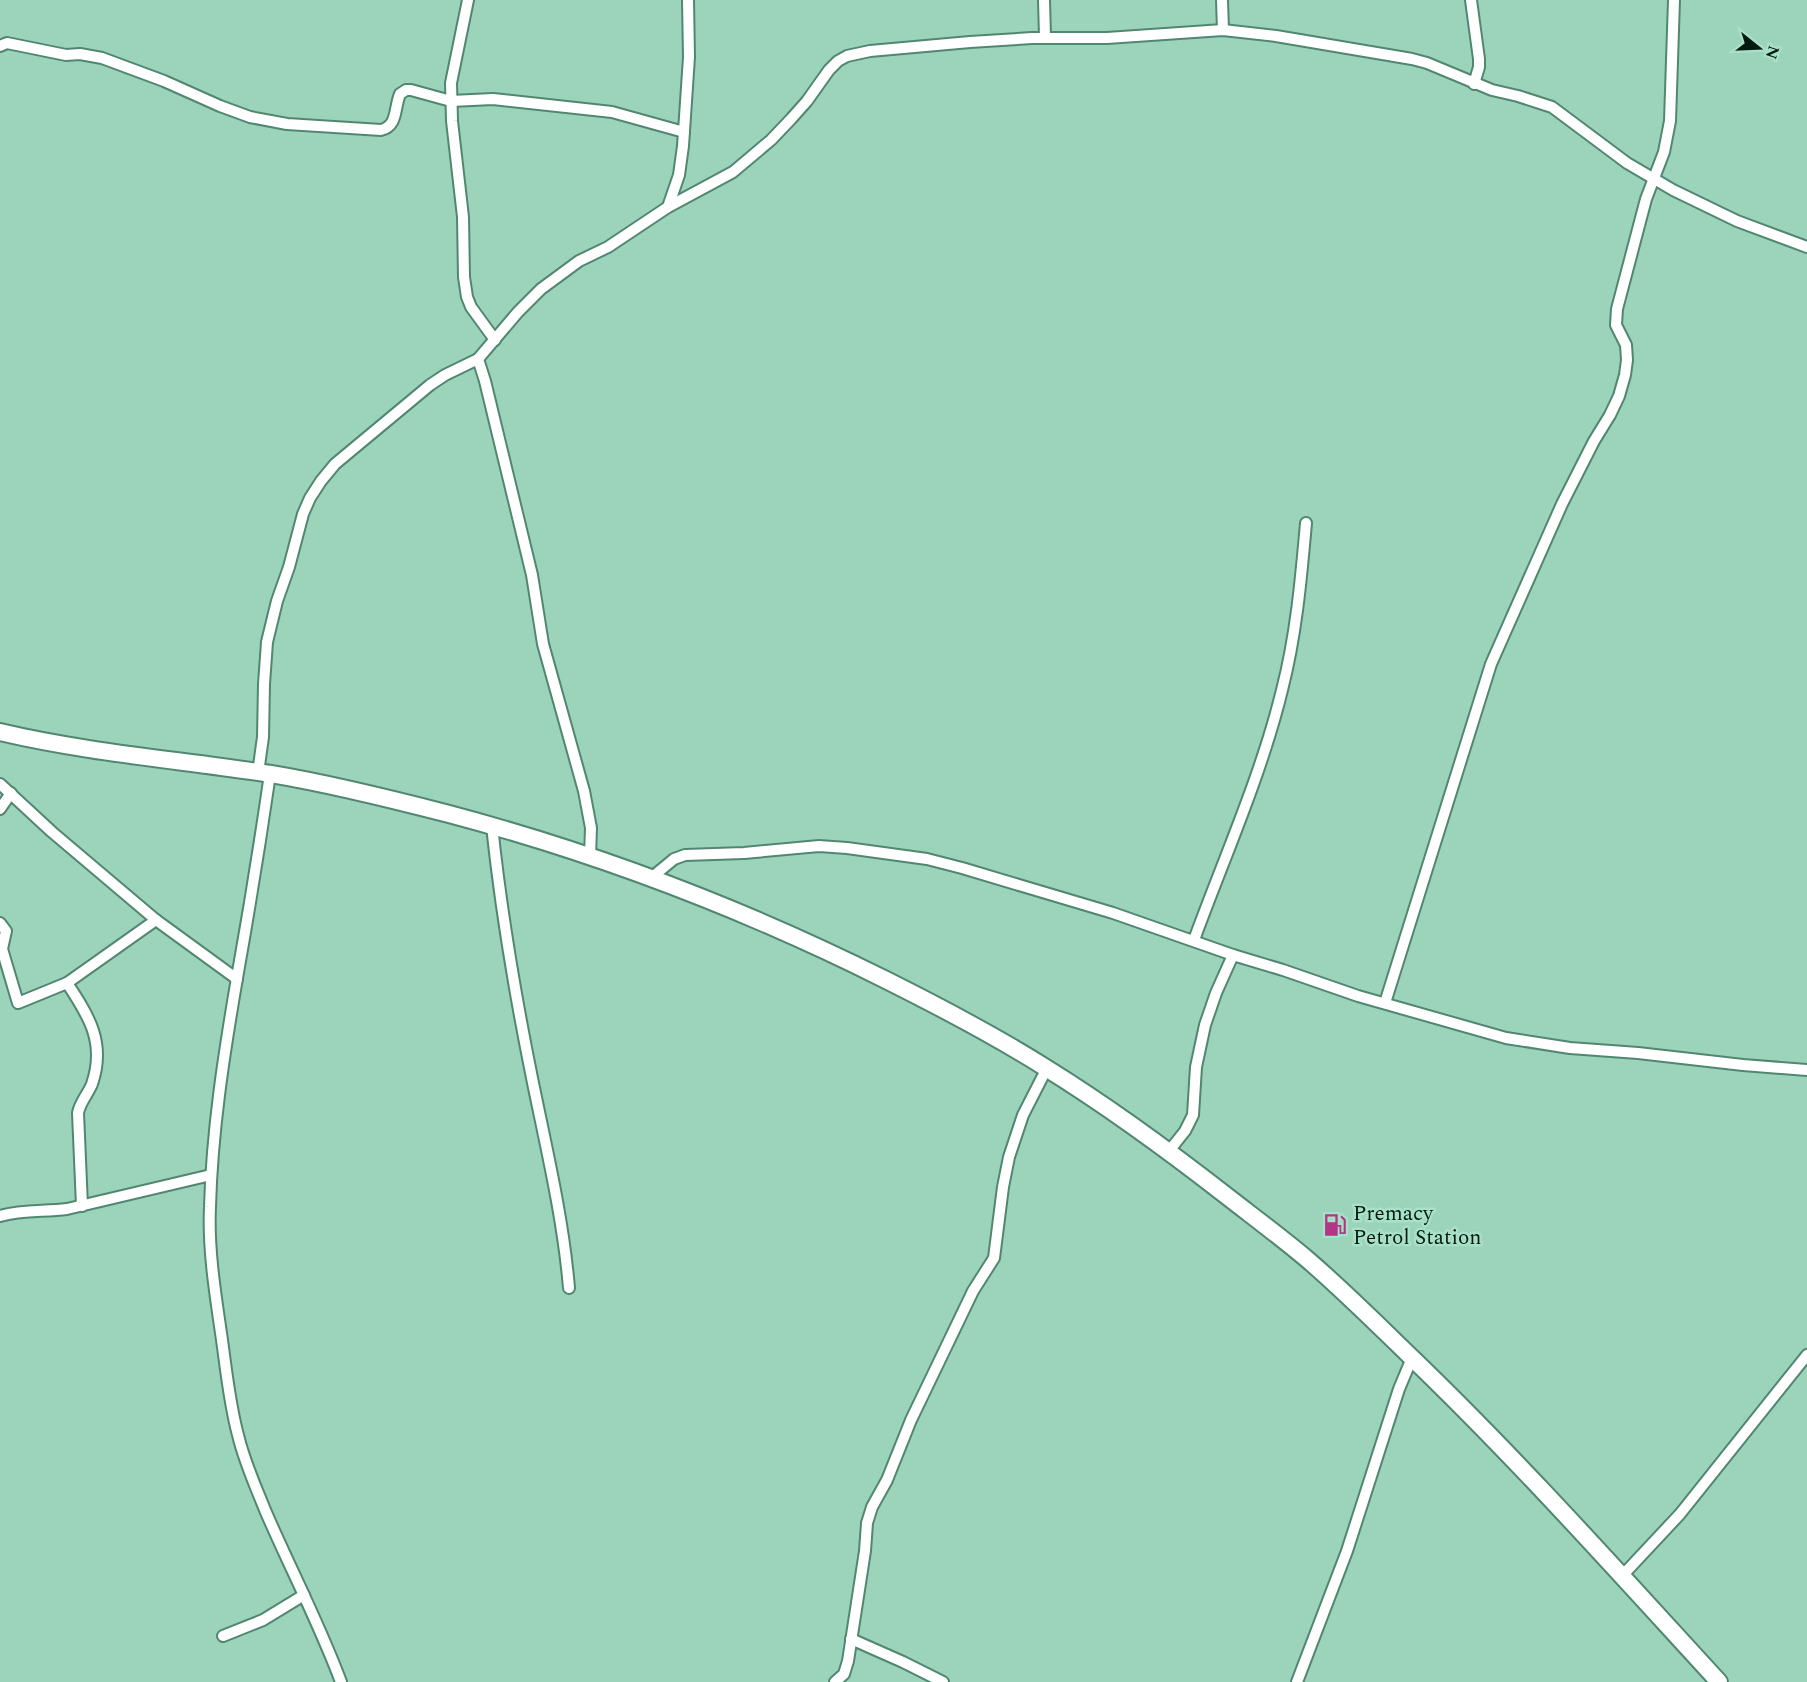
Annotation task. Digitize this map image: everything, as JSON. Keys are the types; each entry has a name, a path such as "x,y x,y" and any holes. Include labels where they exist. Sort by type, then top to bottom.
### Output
{"highway":[{"path":"0,732 112,753 264,773 343,788 492,826 651,878 769,924 847,960 927,1001 1047,1068 1169,1151 1307,1260 1478,1423 1719,1682"}],"street":[{"path":"468,0 451,82 463,217 465,288 471,307 495,340"},
{"path":"668,207 679,175 684,132 689,57 688,0"},
{"path":"1044,0 1045,38"},
{"path":"1222,0 1222,30"},
{"path":"1471,0 1479,59 1474,84"},
{"path":"1385,1003 1491,664 1571,485 1619,396 1627,360 1626,345 1616,325 1617,309 1646,199 1664,152 1670,121 1674,0"},
{"path":"341,1682 252,1479 238,1436 232,1411 214,1278 209,1210 220,1086 237,979 264,773 264,684 267,642 303,514 310,498 335,464 407,403 445,375 478,359 518,312 541,289 564,271 609,247 668,207 734,172 791,119 838,61 846,56 870,51 922,45 1045,38 1107,38 1222,30 1276,36 1412,59 1427,63 1474,84 1551,107 1620,158 1672,190 1737,221 1807,248"},
{"path":"0,46 7,43 66,55 80,54 102,58 250,117 281,123 381,130 392,124 398,98 406,90 451,101 493,99 612,112 684,132"},
{"path":"478,359 522,531 543,644 584,791 591,828 590,857"},
{"path":"1194,940 1260,763 1282,690 1300,591 1306,523"},
{"path":"0,784 51,832 156,920 237,979"},
{"path":"0,809 11,793"},
{"path":"492,826 502,915 554,1186 569,1288"},
{"path":"651,878 674,859 685,855 735,854 834,846 927,859 1113,913 1358,996 1482,1032 1570,1048 1807,1070"},
{"path":"0,923 6,931 2,944 3,954 18,1003 67,983 156,920"},
{"path":"1169,1151 1185,1131 1193,1115 1196,1067 1202,1035 1213,1000 1233,955"},
{"path":"67,983 92,1024 97,1046 92,1083 81,1102 78,1113 82,1206"},
{"path":"835,1682 841,1678 846,1668 867,1523 872,1507 887,1480 911,1420 973,1292 994,1257 1001,1195 1009,1157 1023,1115 1047,1068"},
{"path":"0,1216 22,1211 52,1211 82,1206 211,1175"},
{"path":"1622,1576 1680,1514 1807,1355"},
{"path":"1297,1682 1347,1551 1399,1389 1412,1358"},
{"path":"223,1636 263,1620 304,1595"},
{"path":"851,1639 943,1682"}],"place":[{"name":"Premacy Petrol Station","path":"1335,1225"}]}
